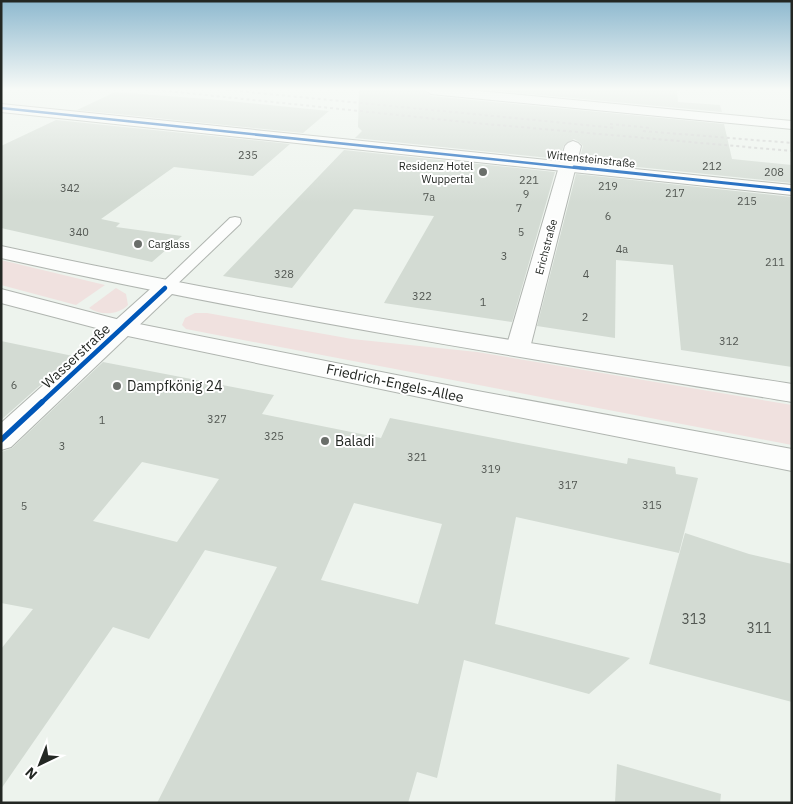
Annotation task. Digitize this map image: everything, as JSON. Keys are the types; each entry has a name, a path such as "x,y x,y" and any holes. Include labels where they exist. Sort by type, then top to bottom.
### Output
{"street":[{"name":"Wittensteinstraße","path":"189,128 792,190"},
{"name":"Erichstraße","path":"518,348 573,146"},
{"path":"1,252 165,288 402,330 792,393"},
{"name":"Wasserstraße","path":"1,440 165,288"},
{"name":"Friedrich-Engels-Allee","path":"1,296 123,328 472,399 792,460"}],"lane":[{"path":"165,288 235,222"}],"shaded area":[{"path":"1,260 105,285 76,305 1,285"},
{"path":"116,288 126,294 128,305 124,308 119,311 104,313 89,308"},
{"path":"195,313 207,313 352,339 477,352 792,405 792,445 186,329 182,325 185,318"}],"building":[{"path":"40,128 129,128 290,144 253,176 174,167 101,219 120,223 116,227 182,236 152,262 1,228 1,146"},
{"path":"249,128 309,128 303,133"},
{"path":"359,128 725,128 732,159 792,165 792,183 579,161 583,146 574,139 564,145 559,159 355,138 362,131"},
{"path":"344,150 555,172 512,322 384,303 434,216 354,209 292,288 223,276"},
{"path":"576,174 792,197 792,367 681,350 673,265 616,260 615,338 537,326"},
{"path":"1,341 73,356 1,420"},
{"path":"103,362 274,395 262,414 381,438 390,418 627,464 628,458 675,467 676,474 698,478 679,553 516,517 495,624 630,658 589,694 464,660 437,778 417,772 408,803 157,803 277,567 205,550 149,639 113,627 1,789 1,649 33,609 1,603 1,452 12,448","holes":["142,462 219,479 177,542 93,521","354,503 442,524 418,604 321,580"]},
{"path":"685,533 749,554 792,564 792,702 649,664"},
{"path":"617,764 721,794 720,803 615,803"}],"railway":[{"path":"526,128 792,151"},
{"path":"611,128 616,128"},
{"path":"647,128 652,128"},
{"path":"643,131 792,143"}],"cycle path":[{"path":"189,128 792,190"},
{"path":"1,440 165,288"}],"place":[{"name":"Residenz Hotel Wuppertal","path":"483,172"},
{"name":"Carglass","path":"138,244"},
{"name":"Dampfkönig 24","path":"117,386"},
{"name":"Baladi","path":"325,441"}]}
